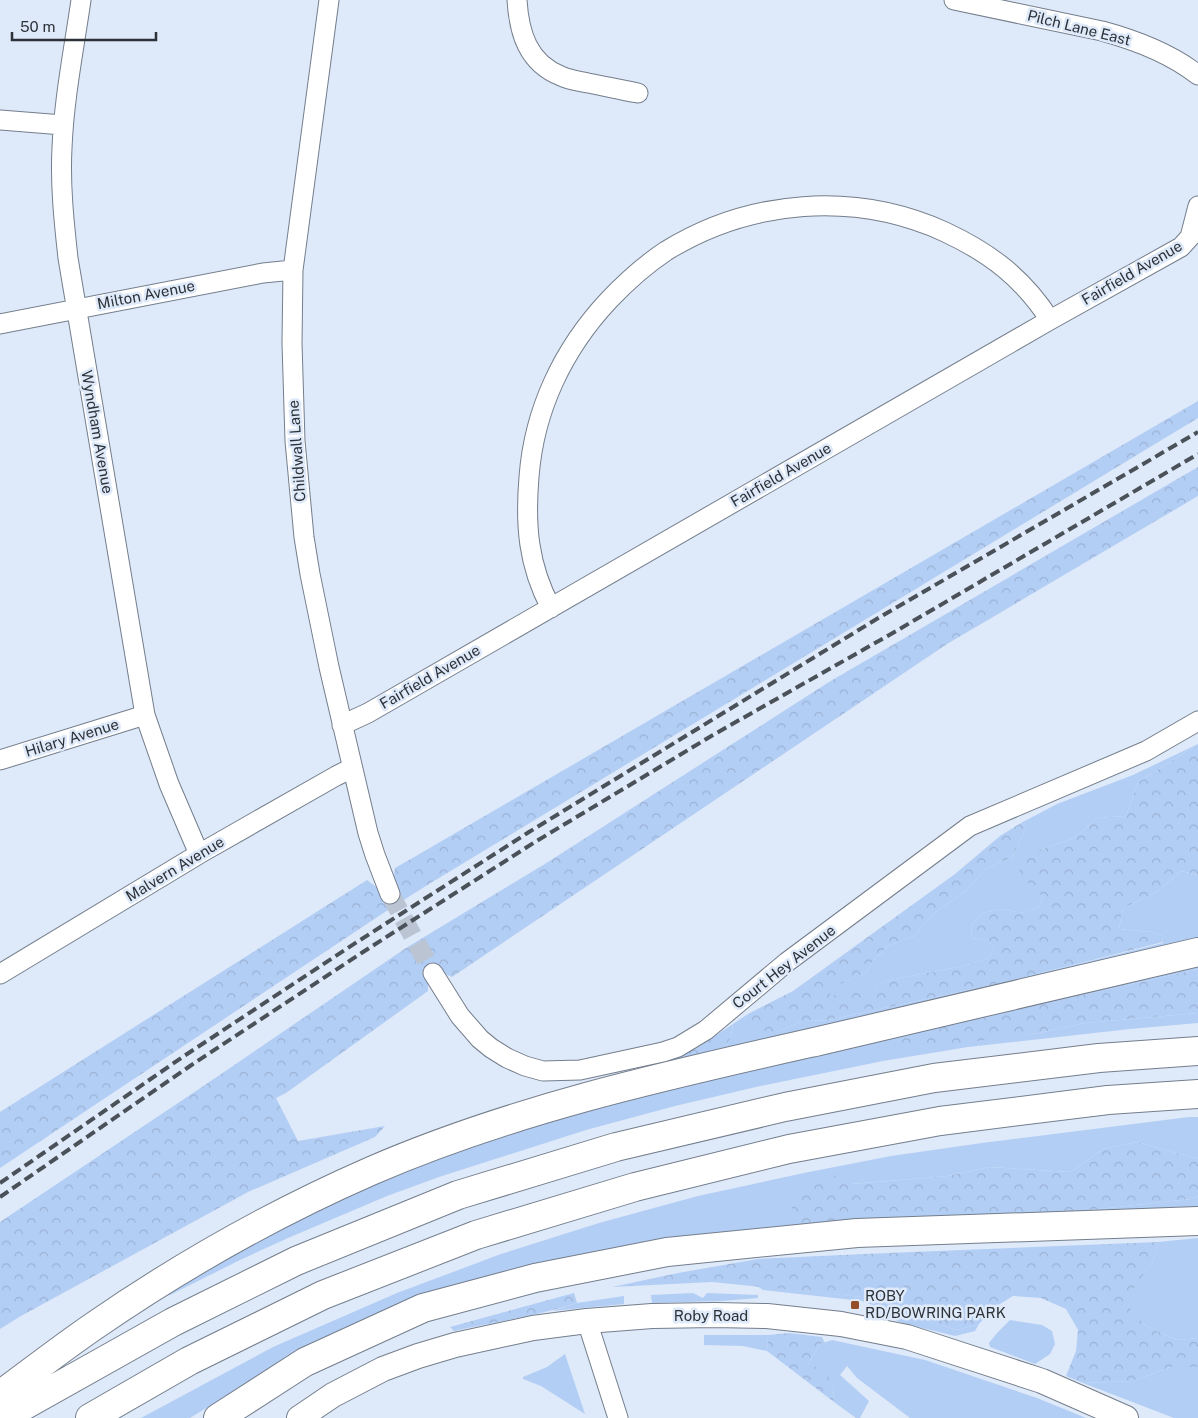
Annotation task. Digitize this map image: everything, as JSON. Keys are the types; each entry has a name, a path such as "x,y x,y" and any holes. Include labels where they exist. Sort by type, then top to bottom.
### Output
{"highway":[{"path":"0,1394 94,1326 183,1269 286,1211 371,1171 455,1137 558,1105 719,1064 1198,952"},
{"path":"2,1418 173,1322 296,1261 458,1195 616,1147 785,1107 915,1081 1099,1058 1198,1051"},
{"path":"90,1418 189,1362 323,1295 476,1235 635,1187 789,1149 940,1121 1108,1100 1198,1094"},
{"path":"218,1418 305,1362 423,1308 535,1278 667,1252 857,1234 1198,1221"}],"main road":[{"name":"Roby Road","path":"299,1418 333,1395 383,1369 456,1345 533,1328 588,1321 652,1316 714,1315 767,1316 841,1324 907,1337 1042,1381 1126,1418"}],"street":[{"name":"Wyndham Avenue","path":"81,0 63,125 63,202 68,258 145,716 169,784 199,854"},
{"name":"Childwall Lane","path":"328,0 293,270 292,326 295,441 300,500 310,574 329,667 352,768 375,855 390,894"},
{"path":"517,0 524,41 537,59 546,67 563,77 638,93"},
{"name":"Pilch Lane East","path":"954,0 1120,36 1140,43 1197,71"},
{"path":"0,120 63,125"},
{"path":"551,608 536,574 528,536 527,515 530,460 543,408 559,368 588,323 630,278 673,247 732,220 777,209 821,205 845,206 894,214 932,227 981,251 1016,277 1037,300 1050,320"},
{"name":"Fairfield Avenue","path":"342,725 368,713 1050,320 1181,247 1190,237 1198,206"},
{"name":"Milton Avenue","path":"0,324 263,273 293,270"},
{"name":"Hilary Avenue","path":"0,760 145,716"},
{"name":"Court Hey Avenue","path":"433,973 460,1016 474,1033 491,1048 525,1066 543,1070 580,1070 663,1052 678,1047 706,1030 787,962 970,826 1146,751 1198,721"},
{"name":"Malvern Avenue","path":"0,974 199,854 352,768"},
{"path":"588,1321 618,1418"}],"green space":[{"path":"1198,401 1198,418 429,884 0,1168 0,1112 367,880 379,889 393,882 395,868"},
{"path":"1198,467 1198,496 947,644 452,977 438,971 428,979 428,991 286,1093 276,1098 298,1141 385,1126 375,1137 248,1192 0,1329 0,1222 406,948 548,862 829,682"},
{"path":"1198,744 1138,782 1126,816 1097,818 1075,838 1042,849 1033,886 1043,897 1039,907 1023,913 1003,909 982,913 971,926 972,938 988,941 994,947 989,958 963,966 890,980 844,997 830,996 832,987 866,973 873,961 888,946 914,936 934,913 968,889 986,868 1013,857 1026,827 1021,823 1057,804 1133,775"},
{"path":"1198,744 1198,875 1181,871 1157,892 1123,908 1119,929 1152,932 1162,936 1163,942 1005,982 829,1020 803,1021 778,1032 756,1031 744,1022 748,1014 793,991 955,874 1000,836 1021,823 1026,827 1013,857 986,868 968,889 934,913 914,936 888,946 873,961 866,973 833,987 830,995 844,996 890,980 963,966 989,958 994,947 988,941 972,938 971,926 982,913 1003,909 1023,913 1039,907 1043,897 1018,875 1023,859 1042,849 1075,838 1097,818 1126,816 1138,782"},
{"path":"1181,871 1198,875 1198,938 727,1050 726,1048 733,1024 748,1014 744,1022 778,1032 803,1021 829,1020 1005,982 1163,943 1162,936 1152,932 1119,929 1123,908 1157,892"},
{"path":"1198,964 1198,969 896,1037 994,1038 1039,1033 1085,1023 1198,1013 1198,1023 968,1047 883,1061 675,1106 586,1130 439,1177 387,1196 288,1238 170,1295 163,1296 246,1246 347,1195 473,1144 585,1110 670,1088"},
{"path":"1198,969 1198,1013 1085,1023 1039,1033 910,1050 899,1048 896,1037"},
{"path":"733,1024 726,1048 672,1062 670,1059 697,1048"},
{"path":"1198,1117 1198,1159 1137,1142 1103,1149 1071,1172 989,1167 948,1176 851,1184 839,1173 827,1181 788,1225 840,1220 1052,1214 1191,1199 1198,1196 1198,1207 973,1220 432,1294 362,1321 291,1356 190,1418 141,1418 273,1347 397,1293 501,1254 599,1223 698,1196 891,1156"},
{"path":"1137,1142 1198,1159 1198,1196 1191,1199 1052,1214 904,1220 840,1220 787,1226 792,1207 810,1183 827,1181 839,1172 852,1184 948,1176 989,1167 1071,1172 1103,1149"},
{"path":"1198,1238 1198,1338 1177,1340 1146,1326 1123,1302 1153,1262 1158,1242"},
{"path":"1158,1242 1153,1262 1124,1302 1146,1326 1177,1340 1198,1338 1198,1367 1171,1367 1133,1381 1083,1383 1066,1376 1076,1351 1078,1330 1066,1309 1041,1298 1013,1296 992,1309 979,1324 957,1330 926,1320 872,1298 712,1282 612,1287 758,1259"},
{"path":"757,1286 872,1298 926,1320 957,1330 979,1324 975,1331 955,1336 906,1324 880,1315 881,1309 862,1301 763,1290"},
{"path":"574,1293 577,1303 562,1308 454,1331 450,1327"},
{"path":"693,1293 703,1298 707,1293 758,1295 758,1298 652,1303 651,1295"},
{"path":"624,1296 624,1304 552,1311 577,1303"},
{"path":"1010,1320 1042,1325 1052,1331 1055,1344 1050,1354 1035,1364 990,1347 989,1343"},
{"path":"789,1333 822,1337 825,1343 820,1344 808,1364 826,1371 833,1386 834,1402 767,1351 768,1335"},
{"path":"704,1335 768,1335 767,1351 743,1346 704,1345"},
{"path":"832,1340 925,1360 1037,1398 1086,1418 910,1418 857,1378 847,1366 840,1375 869,1401 860,1418 856,1418 834,1402 833,1386 808,1364 820,1344"},
{"path":"565,1354 585,1414 541,1386 523,1379 523,1377 547,1367"},
{"path":"1171,1367 1198,1367 1198,1418 1174,1418 1083,1383 1133,1381"}],"tunnel":[{"path":"390,894 433,973"}],"railway":[{"path":"0,1183 184,1056 529,832 875,620 1198,432"},
{"path":"0,1197 190,1066 535,842 713,735 891,634 1198,454"}],"place":[{"name":"ROBY RD/BOWRING PARK","path":"855,1305"}]}
